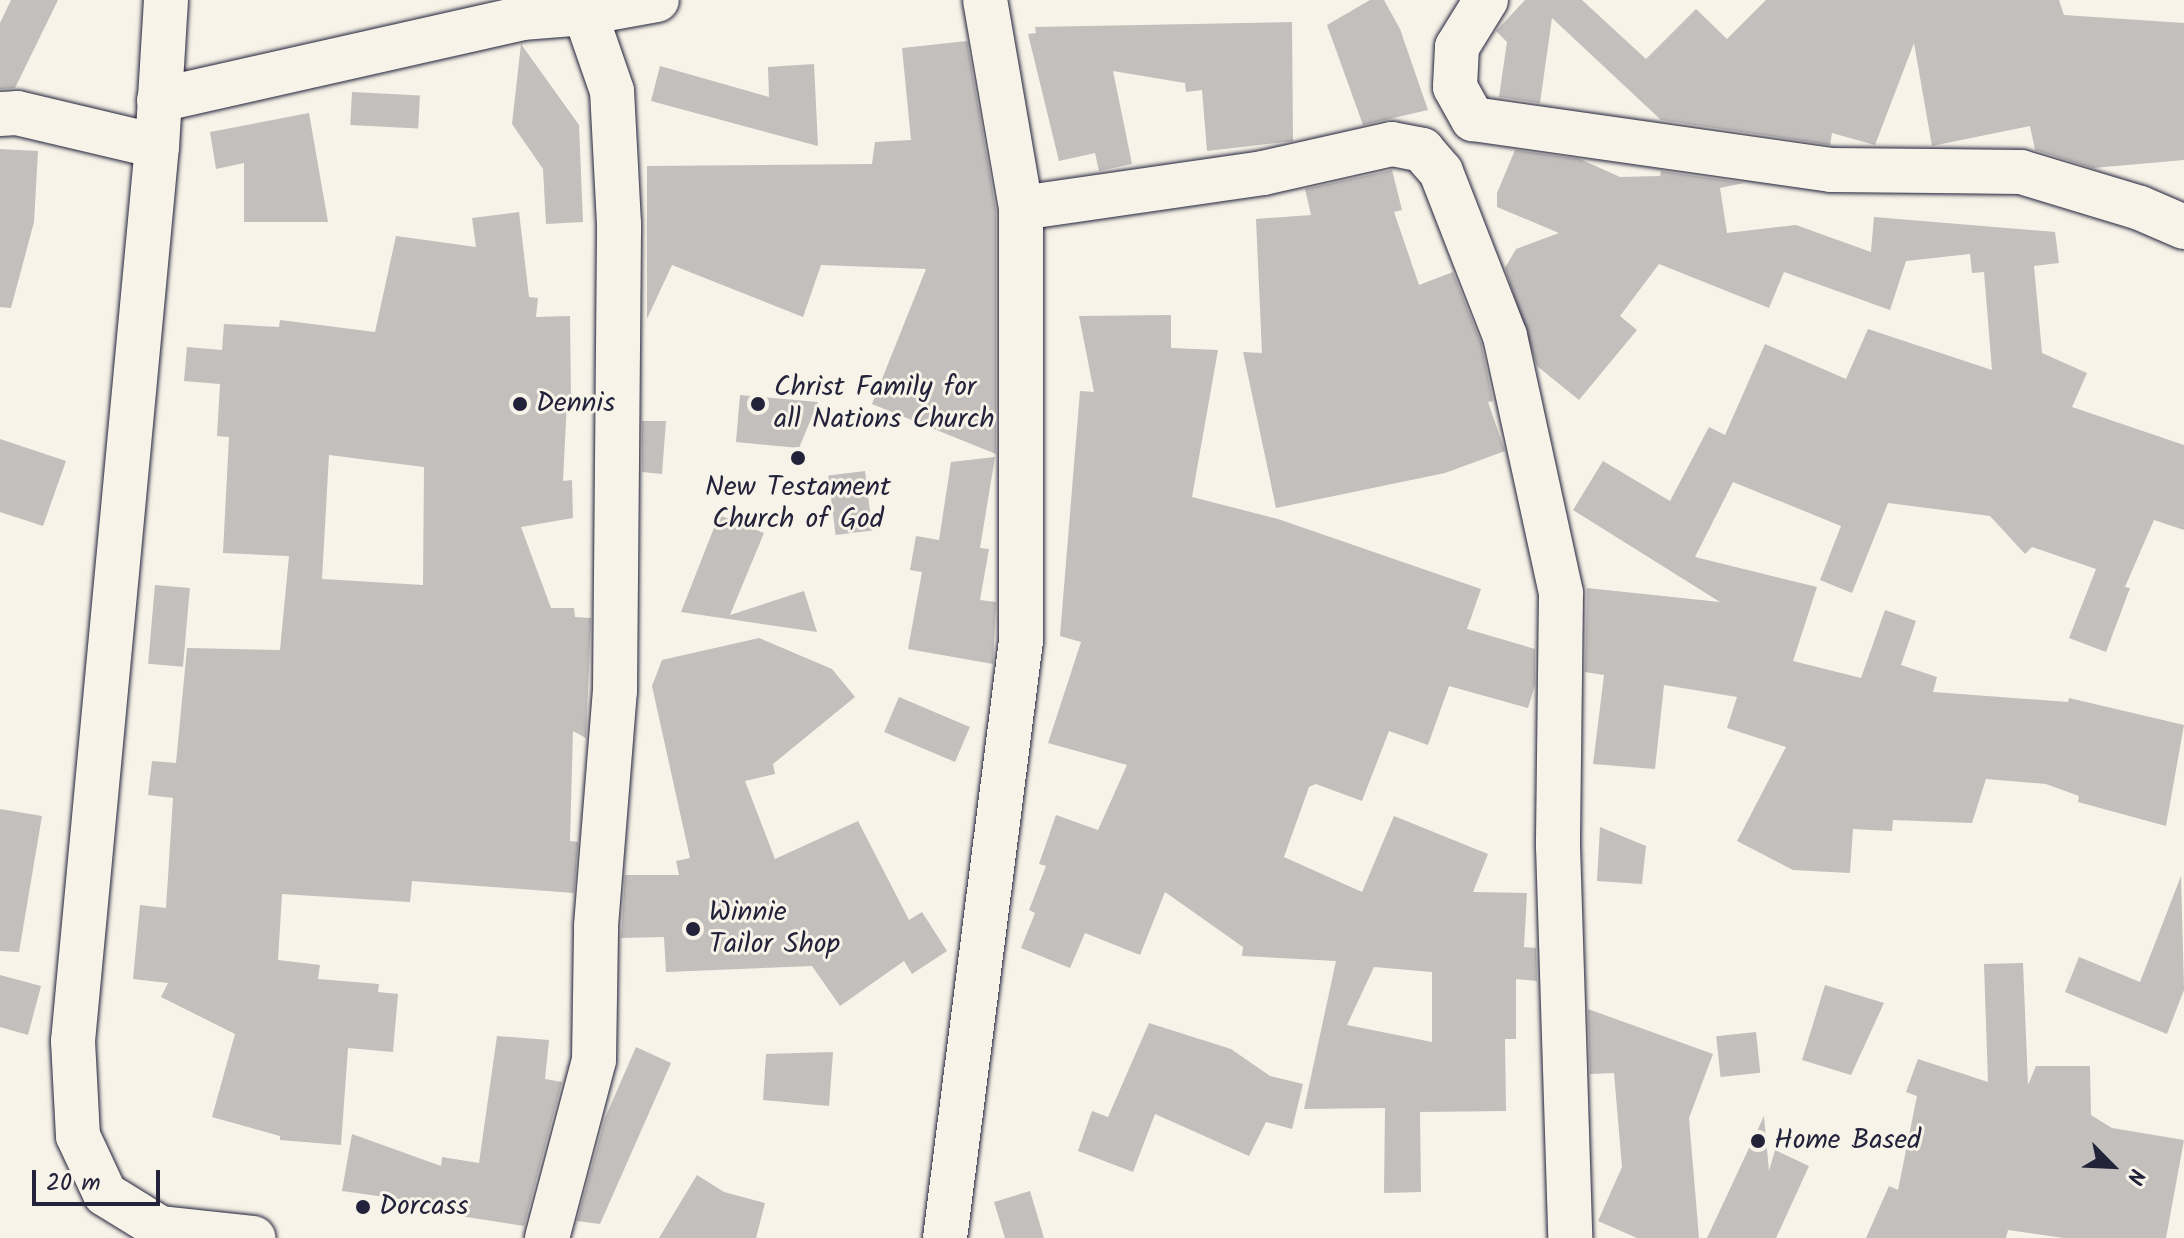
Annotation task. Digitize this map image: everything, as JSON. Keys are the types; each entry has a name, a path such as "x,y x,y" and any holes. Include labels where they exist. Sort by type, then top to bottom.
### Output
{"street":[{"path":"166,0 157,146 73,1041 78,1136 105,1194 160,1228 253,1238"},
{"path":"159,100 523,9 585,13 657,0"},
{"path":"945,1238 1021,641 1025,371 1021,208 985,0"},
{"path":"1486,0 1457,47 1455,87 1473,119 1831,170 2021,172 2140,208 2184,227"},
{"path":"547,1238 594,1060 596,926 616,660 618,209 612,91 585,13"},
{"path":"0,114 17,113 157,146"},
{"path":"1021,208 1263,173 1392,144 1422,150 1441,172 1505,336 1561,593 1558,846 1570,1238"}],"building":[{"path":"11,0 58,0 15,88 0,89 0,23"},
{"path":"1370,0 1384,0 1400,29 1428,110 1363,125 1327,25"},
{"path":"1525,0 1582,0 1646,59 1696,9 1727,39 1766,0 2059,0 2064,15 2184,23 2184,160 2093,168 2035,150 2030,126 1932,146 1914,43 1875,145 1832,133 1830,145 1661,120 1552,18 1540,103 1499,97 1507,42 1496,31"},
{"path":"1292,22 1293,141 1207,151 1202,90 1186,92 1185,83 1113,71 1132,164 1099,171 1095,153 1059,161 1028,34 1036,33 1035,27"},
{"path":"967,41 996,210 996,454 872,404 926,269 821,265 803,317 672,265 647,319 647,166 872,164 875,142 911,140 902,48"},
{"path":"521,44 579,125 583,222 546,224 543,169 512,124"},
{"path":"814,64 818,146 651,101 660,66 769,97 768,67"},
{"path":"352,92 420,96 418,129 350,125"},
{"path":"309,113 328,222 244,222 244,163 216,169 210,132"},
{"path":"0,149 38,151 34,222 11,308 0,307"},
{"path":"1515,150 1580,159 1620,177 1660,176 1661,171 1744,183 1720,188 1727,233 1796,225 1871,252 1874,217 2055,232 2059,263 2034,266 2042,353 2087,373 2072,407 2184,445 2184,530 2154,520 2125,587 2130,588 2106,652 2069,638 2096,569 2032,547 2025,554 1990,516 1888,503 1852,593 1820,580 1841,526 1733,482 1695,557 1817,587 1793,661 1861,678 1885,610 1916,621 1901,665 1937,677 1933,692 2068,702 2069,698 2184,725 2166,826 2078,802 2079,796 2046,784 1986,779 1972,823 1893,820 1892,831 1853,829 1850,873 1793,870 1737,841 1786,747 1727,728 1737,697 1664,685 1655,769 1593,764 1604,675 1585,672 1587,588 1720,602 1573,510 1603,461 1670,501 1709,427 1725,435 1765,344 1846,379 1868,329 1992,370 1984,272 1972,273 1970,254 1906,261 1890,310 1784,272 1769,308 1659,264 1620,316 1637,330 1579,400 1537,366 1505,268 1516,249 1559,233 1497,207 1497,193"},
{"path":"1392,170 1402,210 1394,212 1419,285 1453,272 1481,343 1493,401 1488,402 1505,451 1445,473 1276,508 1243,352 1262,353 1256,219 1311,215 1305,189"},
{"path":"519,212 529,297 538,298 536,317 570,316 571,400 567,401 563,481 572,480 573,518 521,527 551,608 574,608 575,617 591,618 586,738 573,731 570,841 578,842 574,893 412,881 410,902 282,894 278,960 320,965 318,979 379,984 378,992 398,994 393,1052 348,1048 341,1145 280,1140 280,1136 212,1117 235,1034 161,997 168,983 133,979 140,905 166,908 173,798 148,795 152,761 176,763 187,648 280,650 289,556 223,553 229,437 217,436 220,384 184,381 187,347 222,350 224,324 279,327 280,320 375,332 396,236 476,247 472,218","holes":["329,455 424,467 423,585 322,579"]},
{"path":"1171,315 1171,348 1218,350 1192,497 1278,519 1481,589 1467,629 1535,649 1535,685 1528,708 1449,686 1428,745 1389,731 1362,801 1316,784 1309,787 1284,857 1362,892 1394,816 1488,854 1473,892 1527,893 1524,947 1536,948 1537,981 1516,979 1516,1039 1505,1039 1506,1111 1420,1112 1421,1192 1384,1193 1385,1108 1304,1109 1336,961 1242,956 1243,947 1165,892 1140,955 1085,933 1070,968 1021,948 1035,913 1029,910 1046,866 1039,864 1056,815 1098,830 1127,765 1048,743 1081,642 1060,636 1080,391 1094,392 1079,316","holes":["1374,967 1432,972 1432,1042 1347,1025"]},
{"path":"740,395 818,402 799,448 736,442"},
{"path":"642,421 666,421 662,474 642,472"},
{"path":"0,439 66,461 43,526 0,512"},
{"path":"995,457 980,548 989,549 980,600 996,602 993,664 908,649 922,572 910,570 916,536 939,540 951,462"},
{"path":"865,471 872,531 836,535 828,476"},
{"path":"719,515 764,533 730,615 804,591 817,632 681,612"},
{"path":"155,585 190,588 183,667 148,664"},
{"path":"759,638 832,669 855,697 773,764 775,774 745,781 775,859 858,821 909,920 922,912 947,951 912,974 904,961 840,1006 812,966 666,972 664,937 621,938 625,875 679,875 676,861 690,858 652,686 662,660"},
{"path":"899,697 970,727 955,762 884,732"},
{"path":"0,809 42,816 19,952 0,951"},
{"path":"1600,827 1646,846 1642,884 1597,881"},
{"path":"2181,876 2184,990 2167,1034 2065,992 2079,957 2140,982"},
{"path":"2023,963 2028,1085 2036,1066 2090,1066 2091,1115 2112,1128 2184,1140 2166,1238 2064,1238 2008,1230 2006,1238 1866,1238 1889,1186 1898,1190 1917,1096 1906,1092 1918,1059 1988,1082 1984,964"},
{"path":"0,975 41,986 28,1035 0,1027"},
{"path":"1825,985 1884,1003 1851,1075 1802,1060"},
{"path":"1588,1009 1713,1054 1689,1118 1699,1238 1637,1238 1598,1221 1622,1167 1614,1073 1590,1074"},
{"path":"1149,1023 1231,1049 1270,1076 1303,1084 1292,1129 1266,1122 1249,1156 1155,1114 1133,1172 1078,1151 1092,1111 1108,1117"},
{"path":"1756,1032 1760,1073 1721,1077 1716,1036"},
{"path":"497,1036 549,1040 545,1079 562,1082 524,1226 434,1212 435,1204 342,1191 352,1134 441,1166 442,1157 479,1163"},
{"path":"636,1047 671,1063 600,1224 577,1221 605,1118"},
{"path":"833,1052 829,1106 763,1100 766,1054"},
{"path":"1764,1116 1769,1171 1775,1150 1809,1166 1776,1238 1707,1238"},
{"path":"697,1175 724,1192 765,1203 756,1238 659,1238"},
{"path":"1030,1191 1044,1238 1005,1238 994,1202"}],"place":[{"name":"Dennis","path":"520,404"},
{"name":"Christ Family for all Nations Church","path":"758,404"},
{"name":"New Testament Church of God","path":"798,458"},
{"name":"Winnie Tailor Shop","path":"693,929"},
{"name":"Home Based","path":"1758,1141"},
{"name":"Dorcass","path":"363,1207"}]}
